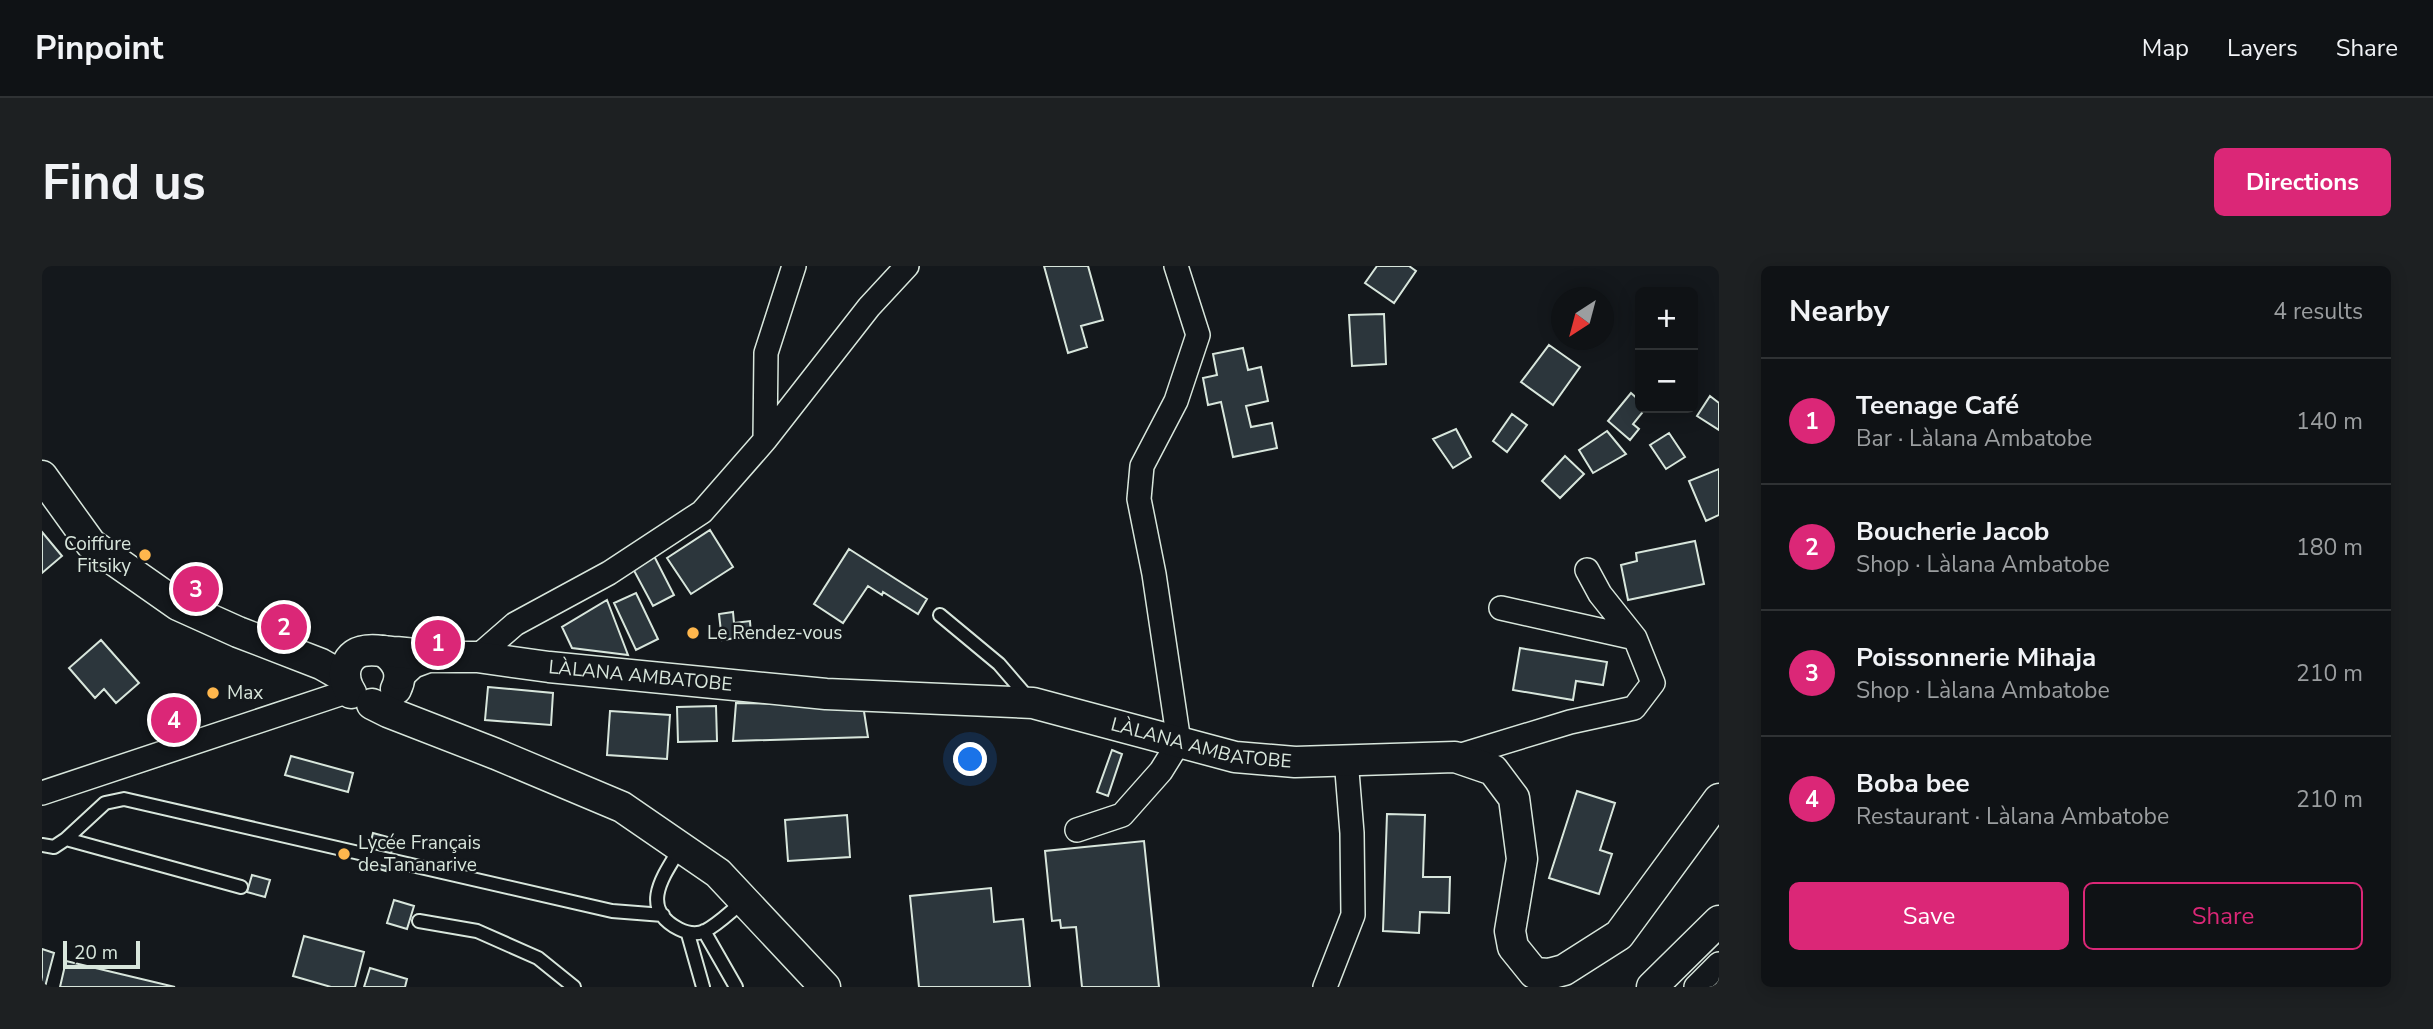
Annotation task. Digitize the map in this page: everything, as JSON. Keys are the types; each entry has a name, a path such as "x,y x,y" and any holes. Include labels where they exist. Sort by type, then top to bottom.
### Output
{"street":[{"path":"765,440 766,353 794,266"},
{"path":"477,657 515,624 609,573 702,512 765,440 869,307 907,266"},
{"path":"1077,830 1122,815 1161,771 1179,741 1154,574 1139,499 1142,466 1176,401 1198,335 1176,266"},
{"path":"42,476 91,544 178,605 296,654 401,718 429,727 622,807 718,873 825,987"},
{"path":"1455,757 1570,722 1634,708 1653,682 1635,638 1600,594 1587,570"},
{"path":"1500,608 1635,638"},
{"path":"296,654 330,650 386,665 418,716 429,727"},
{"name":"LÀLANA AMBATOBE","path":"386,665 389,698 355,691 349,660 386,665 412,663 428,657 477,657 549,667 826,694 1033,703 1236,757 1295,762 1455,757 1493,770 1514,798 1522,859 1510,931 1513,947 1534,973 1549,974 1564,970 1619,934 1719,799"},
{"path":"42,793 355,691"},
{"path":"1325,987 1353,915 1352,833 1346,759"},
{"path":"1652,987 1719,921"},
{"path":"1696,987 1719,964"}],"lane":[{"path":"940,615 999,664 1033,703"},
{"path":"42,845 54,847 105,803 124,799 612,911 663,915"},
{"path":"66,839 241,887"},
{"path":"681,847 659,882 656,894 658,908 669,924 688,934 704,931 744,901"},
{"path":"419,921 477,931 538,958 574,987"},
{"path":"704,931 736,987"},
{"path":"688,934 703,987"}],"building":[{"path":"1044,266 1088,266 1103,320 1081,326 1087,347 1068,353"},
{"path":"1377,266 1409,266 1416,271 1394,303 1365,283"},
{"path":"1384,314 1386,364 1352,366 1349,315"},
{"path":"1549,345 1551,350 1556,350 1580,367 1553,405 1521,382"},
{"path":"1243,348 1248,370 1261,367 1268,401 1246,406 1251,427 1272,423 1277,448 1233,457 1221,402 1208,405 1203,378 1217,375 1213,354"},
{"path":"1631,393 1635,397 1635,413 1642,413 1633,424 1639,429 1630,440 1608,421"},
{"path":"1710,396 1719,403 1719,430 1697,416"},
{"path":"1512,414 1527,425 1507,452 1493,441"},
{"path":"1456,429 1471,457 1453,468 1433,439"},
{"path":"1607,431 1626,454 1593,473 1579,450"},
{"path":"1669,433 1685,457 1666,469 1650,445"},
{"path":"1565,456 1584,474 1560,498 1542,481"},
{"path":"1719,469 1719,515 1706,521 1689,481"},
{"path":"710,530 733,567 691,594 667,558"},
{"path":"42,532 62,556 42,573"},
{"path":"1695,541 1704,584 1628,600 1621,565 1637,561 1636,553"},
{"path":"849,549 927,599 918,614 868,586 843,623 814,604"},
{"path":"653,554 674,595 653,606 631,565"},
{"path":"636,593 658,639 636,650 614,603"},
{"path":"607,600 628,655 572,648 562,627"},
{"path":"733,612 734,623 750,621 751,636 722,640 719,614"},
{"path":"101,640 139,683 116,703 104,689 95,698 69,668"},
{"path":"1520,648 1607,662 1603,685 1576,681 1573,700 1513,690"},
{"path":"488,687 553,693 551,725 485,720"},
{"path":"736,703 863,705 868,737 733,741"},
{"path":"716,706 717,741 678,742 677,707"},
{"path":"610,711 670,715 667,759 607,755"},
{"path":"1112,750 1122,754 1108,796 1097,792"},
{"path":"291,756 353,773 348,792 285,775"},
{"path":"1577,791 1615,803 1600,850 1612,854 1599,894 1549,878"},
{"path":"1387,814 1425,815 1423,877 1450,877 1449,913 1420,912 1419,933 1383,931"},
{"path":"847,815 850,857 788,861 785,820"},
{"path":"373,833 395,839 386,871 365,865"},
{"path":"1144,841 1159,987 1082,987 1076,927 1061,928 1060,920 1052,921 1045,851"},
{"path":"252,875 270,880 265,897 247,892"},
{"path":"991,888 994,922 1023,919 1030,987 919,987 910,896"},
{"path":"394,900 414,906 407,929 387,923"},
{"path":"304,936 364,952 355,987 331,987 293,976"},
{"path":"42,949 54,953 45,987 42,987"},
{"path":"66,961 175,987 60,987"},
{"path":"370,968 407,979 405,987 364,987"}],"place":[{"name":"Coiffure Fitsiky","path":"145,555"},
{"name":"Poissonnerie Mihaja","path":"196,589"},
{"name":"Boucherie Jacob","path":"284,627"},
{"name":"Le Rendez-vous","path":"693,633"},
{"name":"Teenage Café","path":"438,643"},
{"name":"Max","path":"213,693"},
{"name":"Boba bee","path":"174,720"},
{"name":"Lycée Français de Tananarive","path":"344,854"}]}
